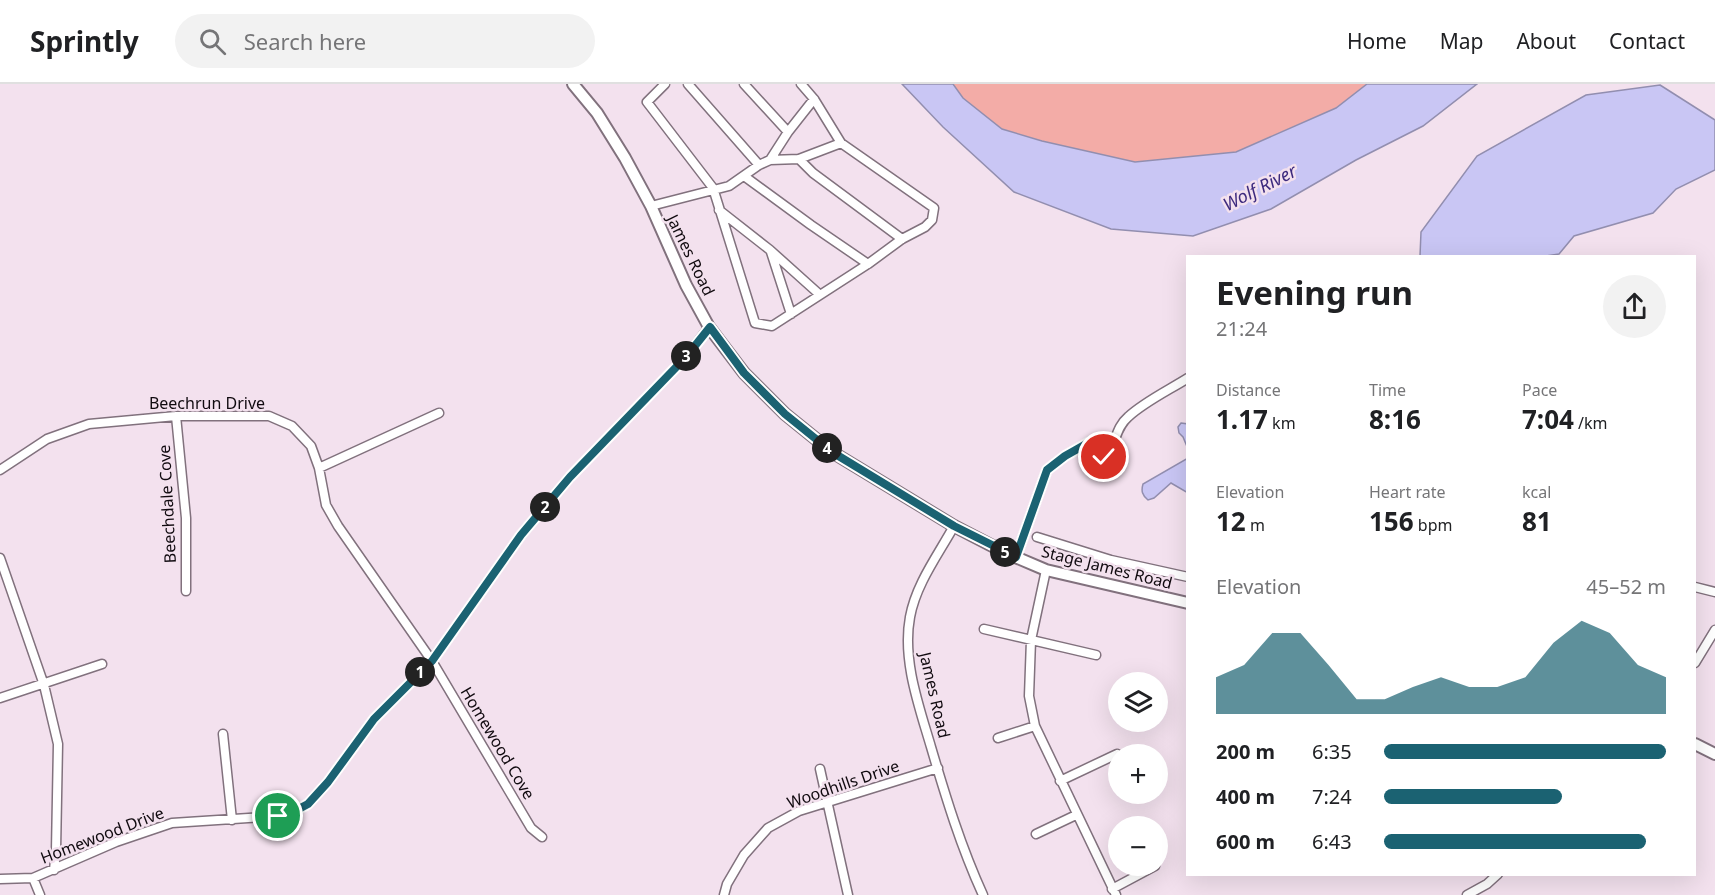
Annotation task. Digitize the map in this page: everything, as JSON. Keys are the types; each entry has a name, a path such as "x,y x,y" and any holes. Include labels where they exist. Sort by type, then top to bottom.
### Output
{"main road":[{"name":"James Road","path":"573,84 597,113 651,206 686,285 710,327 744,373 785,414 832,452 954,526"},
{"name":"Stage James Road","path":"954,526 1046,570 1186,603"},
{"path":"1696,744 1715,754"}],"street":[{"path":"665,84 647,102 713,188 755,323 772,326 868,264 902,238 924,227 932,220 934,208 841,143 814,99 801,84"},
{"path":"688,84 759,165"},
{"path":"744,84 788,132"},
{"path":"770,160 814,99"},
{"path":"651,206 697,196 713,188 729,186 770,160 799,159 841,143"},
{"path":"799,159 813,173 902,238"},
{"path":"744,176 868,264"},
{"path":"718,210 770,250 819,294"},
{"path":"770,250 791,314"},
{"name":"Homewood Drive","path":"0,879 33,878 116,842 172,823 278,816 293,812 308,804 328,782 374,719 432,661 534,520 570,477 686,357 710,327"},
{"path":"1016,557 1047,470 1088,443 1100,456 1104,457 1112,450 1115,435 1126,418 1186,379"},
{"path":"319,468 439,413"},
{"name":"Beechrun Drive","path":"0,470 46,439 81,425 104,421 176,416 268,416 292,426 311,446 319,468 326,504 338,526 432,661"},
{"name":"Beechdale Cove","path":"176,416 186,518 186,591"},
{"name":"James Road","path":"954,526 925,576 914,601 908,631 909,655 914,683 938,768 963,848 983,895"},
{"path":"1037,537 1111,560 1186,577"},
{"path":"0,558 44,685 58,744 54,870"},
{"path":"1046,570 1030,640 1029,696 1035,726 1114,892 1139,876"},
{"path":"1696,587 1715,592"},
{"path":"984,629 1096,655"},
{"path":"1696,661 1715,630"},
{"name":"Homewood Cove","path":"432,661 531,828 542,837"},
{"path":"0,698 102,664"},
{"path":"998,738 1035,726"},
{"path":"223,734 232,820"},
{"path":"1060,781 1108,758"},
{"name":"Woodhills Drive","path":"724,895 727,884 744,855 768,828 799,811 938,768"},
{"path":"820,769 849,895"},
{"path":"1036,834 1076,815"},
{"path":"1467,895 1487,884 1496,876"},
{"path":"33,878 40,895"}],"shaded area":[{"path":"953,84 1367,84 1336,108 1236,152 1135,162 1042,141 1002,129 963,98"}],"water":[{"name":"Wolf River","path":"902,84 953,84 963,98 1002,129 1042,141 1135,162 1236,152 1336,108 1367,84 1477,84 1423,126 1356,160 1271,209 1193,236 1111,229 1014,192 943,127"},
{"path":"1660,85 1715,120 1715,170 1676,189 1653,213 1574,236 1559,254 1420,255 1421,232 1477,156 1586,95"},
{"path":"1181,423 1186,424 1186,444 1179,433 1178,427"},
{"path":"1186,459 1186,492 1171,483 1154,498 1148,500 1142,493 1143,484"}],"route":[{"path":"278,816 293,812 308,804 328,782 374,719 432,661 521,535 570,477 686,357 710,327 744,373 785,414 832,452 954,526 1016,557 1047,470 1088,443 1100,456 1104,457"}]}
